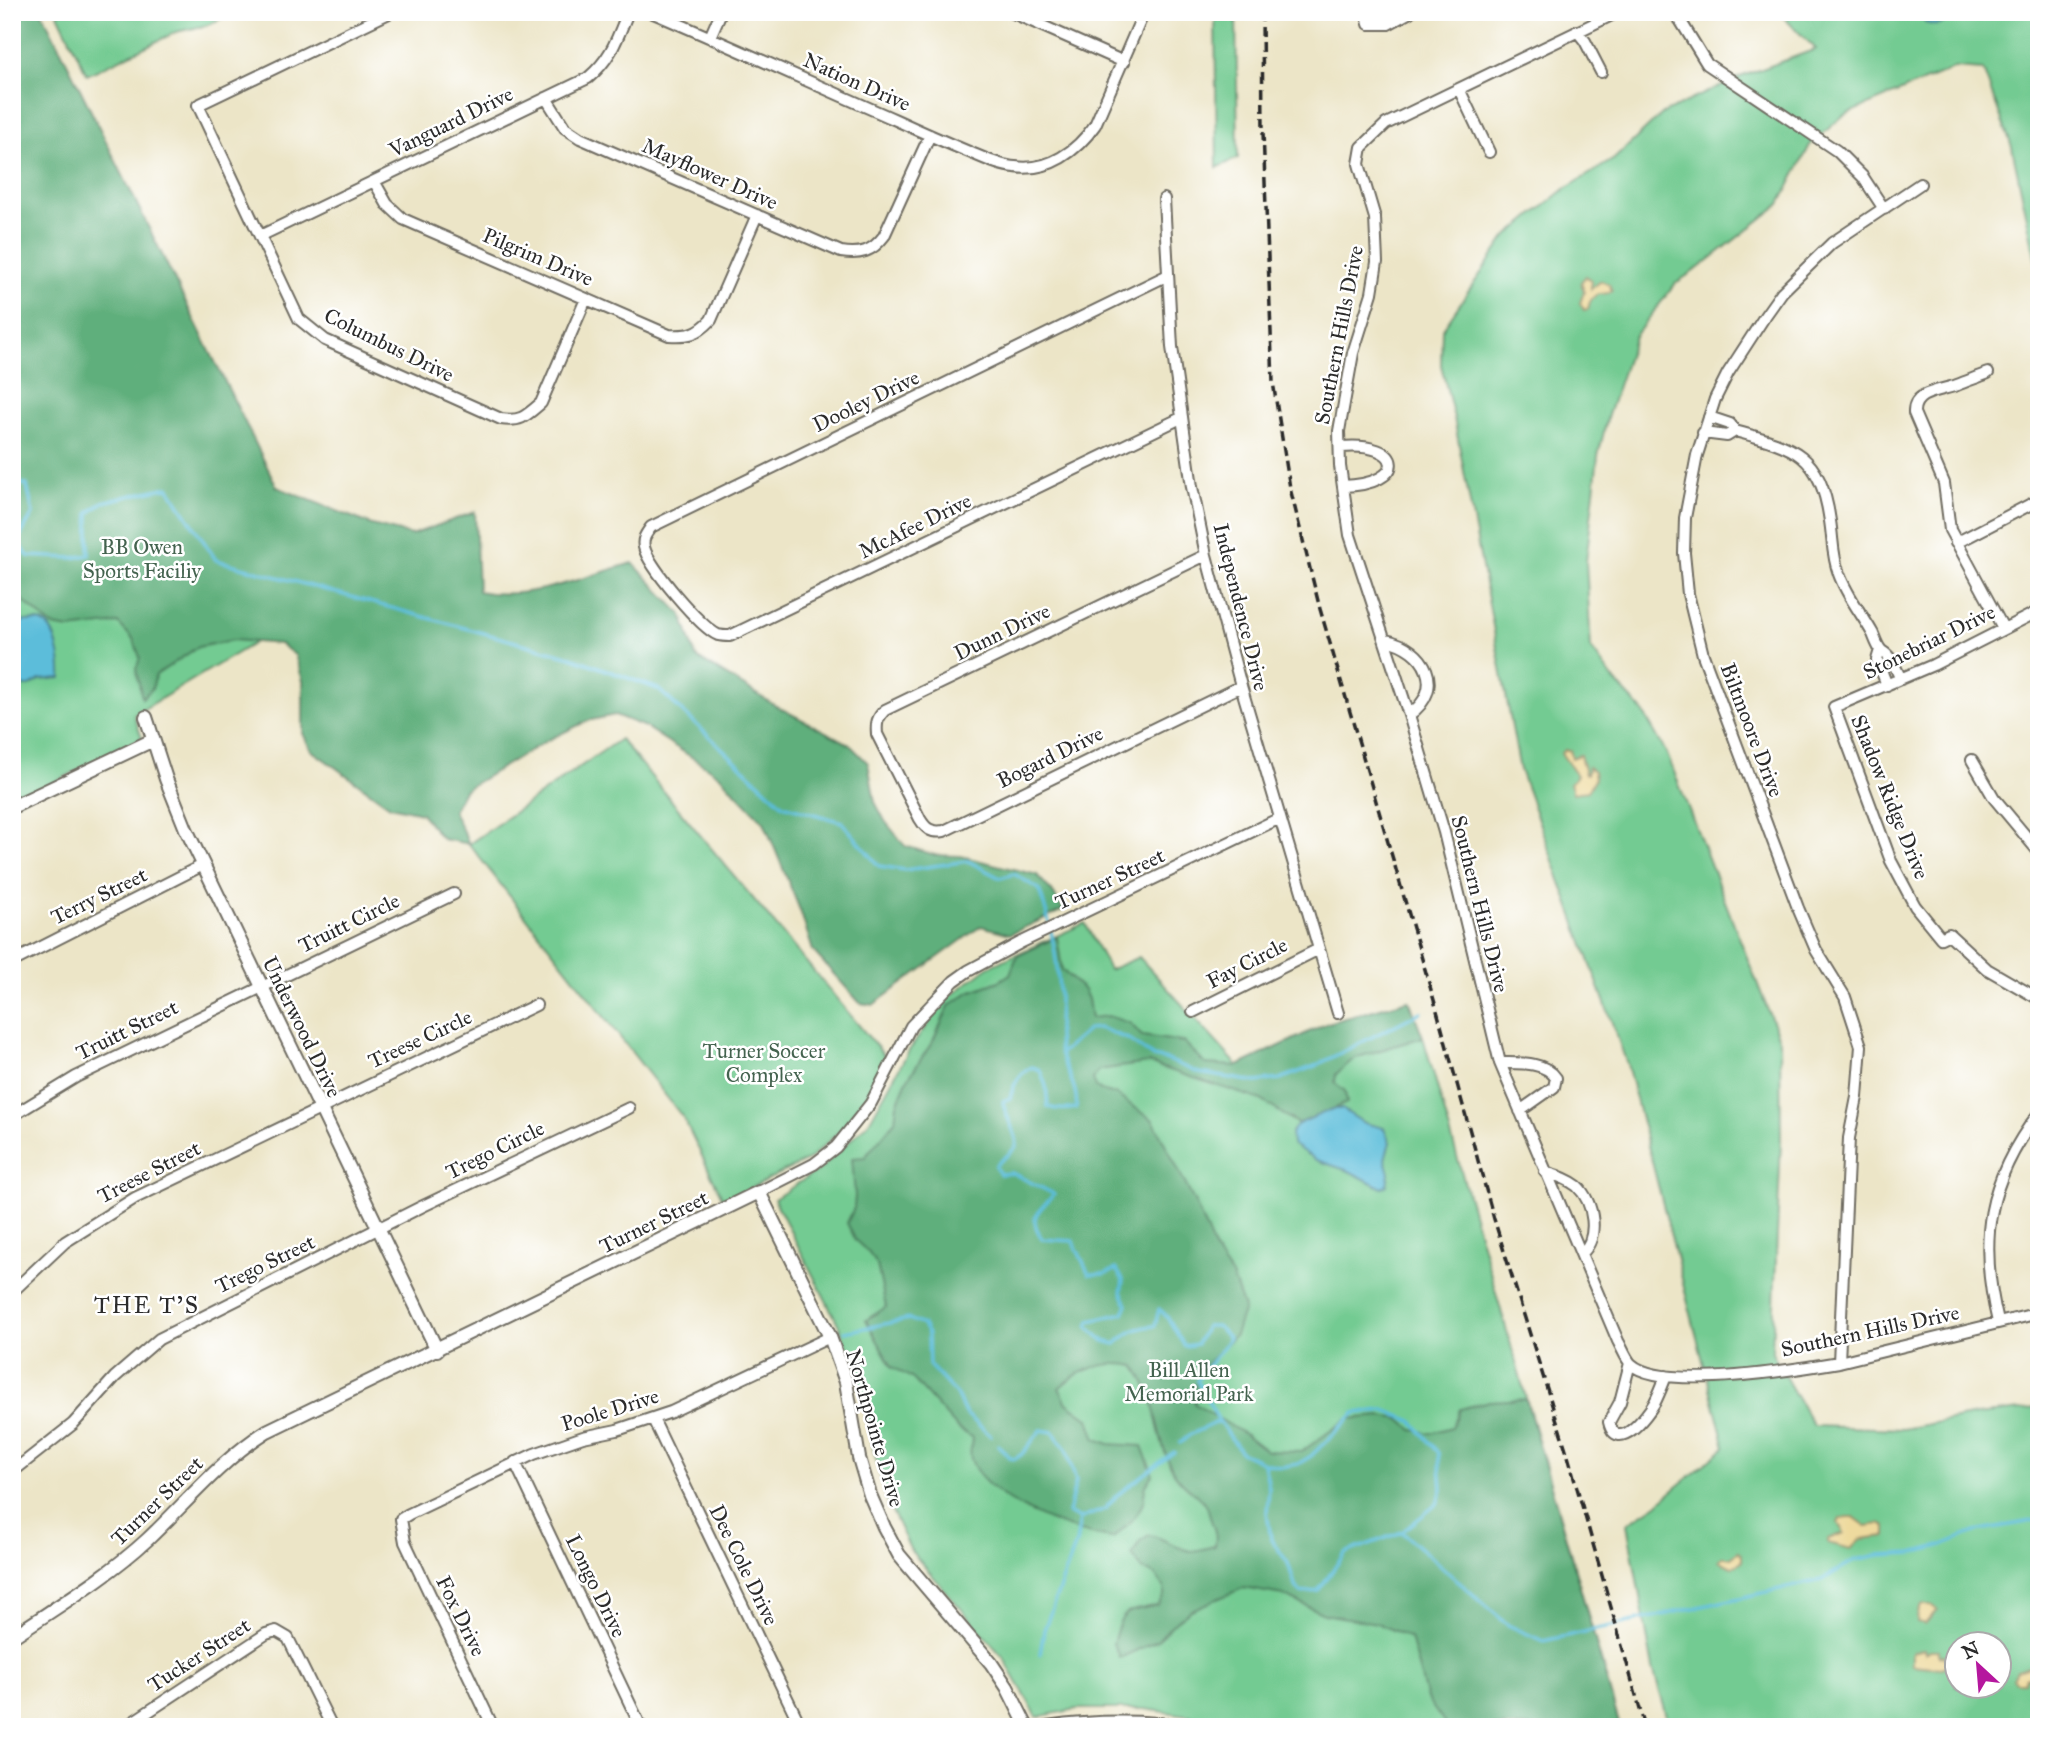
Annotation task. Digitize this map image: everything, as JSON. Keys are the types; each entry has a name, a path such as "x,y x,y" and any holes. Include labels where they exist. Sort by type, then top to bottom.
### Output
{"street":[{"name":"Columbus Drive","path":"391,12 198,105 299,318 325,340 501,419 514,421 528,415 541,404 586,299"},
{"name":"Vanguard Drive","path":"260,236 588,78 602,66 610,54 628,12"},
{"name":"Nation Drive","path":"651,12 930,135 1015,168 1052,163 1065,156 1087,137 1124,62"},
{"path":"710,37 721,12"},
{"path":"1011,12 1124,62 1144,12"},
{"path":"1367,12 1369,24 1388,24 1410,12"},
{"name":"Southern Hills Drive","path":"1618,12 1386,124 1362,147 1359,164 1375,218 1377,262 1343,397 1339,431 1340,466 1350,535 1386,640 1444,832 1500,1063 1618,1341 1630,1363 1643,1371 1686,1378 1735,1375 1839,1362 2039,1313"},
{"path":"1672,12 1680,20 1707,64 1837,151 1863,177 1884,209"},
{"path":"1577,31 1601,72"},
{"path":"1459,89 1489,152"},
{"name":"Mayflower Drive","path":"546,98 565,128 580,138 841,252 864,253 876,247 884,236 930,135"},
{"name":"Pilgrim Drive","path":"374,181 387,204 403,219 669,335 691,336 704,329 711,320 757,215"},
{"name":"Biltmoore Drive","path":"1839,1362 1848,1162 1861,1045 1845,997 1816,950 1798,908 1703,655 1688,594 1684,553 1685,518 1697,455 1709,417 1728,373 1782,292 1832,243 1920,184"},
{"name":"Independence Drive","path":"1164,199 1172,347 1192,487 1206,555 1241,686 1338,1013"},
{"name":"Dooley Drive","path":"674,593 649,561 643,546 645,535 651,527 1168,275"},
{"path":"1988,373 1930,392 1920,398 1914,407 1916,421 1944,483 1947,518 1956,544 2003,628"},
{"path":"1709,417 1730,424 1735,431 1779,442 1799,452 1812,467 1823,488 1832,552 1846,591 1880,650 1889,656 1901,679"},
{"name":"McAfee Drive","path":"674,593 718,635 730,636 1181,418"},
{"path":"1703,433 1727,436 1735,431"},
{"name":"Southern Hills Drive","path":"1341,447 1354,445 1382,451 1388,455 1392,464 1388,473 1377,481 1358,486 1343,486"},
{"path":"1956,544 2035,502"},
{"name":"Dunn Drive","path":"900,779 877,734 878,717 885,710 1206,555"},
{"name":"Stonebriar Drive","path":"1835,706 1901,679 2039,611"},
{"path":"1386,640 1410,648 1427,671 1425,699 1422,706 1409,715"},
{"path":"1880,650 1877,660 1887,685"},
{"name":"Bogard Drive","path":"900,779 926,829 944,831 1241,686"},
{"name":"Shadow Ridge Drive","path":"1835,706 1891,861 1915,905 1941,938 1949,934 1987,969 2039,999"},
{"name":"Underwood Drive","path":"146,717 176,806 436,1350"},
{"path":"12,807 153,740"},
{"path":"1972,760 1994,798 2039,852"},
{"name":"Turner Street","path":"12,1637 117,1566 224,1462 267,1431 814,1164 836,1147 871,1103 911,1026 954,981 968,971 1081,913 1280,818"},
{"name":"Terry Street","path":"12,962 204,865"},
{"name":"Truitt Circle","path":"261,986 454,894"},
{"name":"Fay Circle","path":"1193,1012 1319,949"},
{"name":"Truitt Street","path":"12,1116 76,1077 261,986"},
{"name":"Treese Circle","path":"319,1108 536,1005"},
{"path":"1500,1063 1522,1063 1540,1067 1550,1071 1556,1078 1554,1087 1520,1111"},
{"name":"Treese Street","path":"12,1292 54,1251 135,1198 319,1108"},
{"name":"Trego Circle","path":"379,1228 629,1108"},
{"path":"1998,1322 1987,1268 1992,1206 1998,1183 2014,1146 2039,1113"},
{"path":"1545,1172 1577,1186 1589,1205 1591,1235 1586,1250 1581,1254"},
{"name":"Northpointe Drive","path":"759,1192 830,1337 846,1382 870,1495 884,1527 907,1566 990,1663 1007,1687 1027,1727"},
{"name":"Trego Street","path":"12,1472 73,1424 115,1377 159,1339 379,1228"},
{"name":"Poole Drive","path":"401,1520 515,1462 583,1437 653,1419 830,1337"},
{"path":"1630,1363 1620,1402 1609,1422 1616,1435 1630,1432 1654,1405 1666,1376"},
{"name":"Dee Cole Drive","path":"653,1419 801,1727"},
{"name":"Longo Drive","path":"515,1462 641,1727"},
{"name":"Fox Drive","path":"401,1520 405,1542 493,1727"},
{"name":"Tucker Street","path":"125,1727 266,1634 276,1631 288,1638 332,1727"},
{"path":"1047,1727 1126,1723 1194,1727"}],"green space":[{"path":"12,12 42,12 277,487 372,525 411,535 475,512 478,591 517,593 536,590 633,563 682,615 696,657 776,706 849,744 868,763 875,802 885,821 905,846 935,855 961,856 1037,875 1054,894 1063,910 1010,934 981,926 873,1005 860,1003 813,951 800,910 764,822 719,775 645,727 615,715 587,721 548,740 464,790 453,811 469,844 442,839 421,813 390,806 311,750 303,734 303,681 295,655 280,644 233,640 198,647 156,675 152,689 142,698 136,669 140,658 134,640 118,623 70,629 52,626 12,591"},
{"path":"57,12 234,12 208,25 176,32 87,75"},
{"path":"1215,12 1236,12 1238,158 1217,168"},
{"path":"1778,12 2039,12 2039,275 2012,147 1983,70 1955,68 1844,115 1810,145 1780,204 1676,283 1635,336 1608,415 1598,456 1586,562 1591,648 1616,683 1642,710 1667,754 1780,1041 1781,1141 1772,1353 1813,1426 1903,1429 1976,1415 2031,1409 2039,1405 2039,1727 1670,1727 1653,1669 1627,1524 1657,1504 1725,1447 1627,1064 1520,770 1454,418 1441,365 1442,330 1505,238 1565,189 1614,159 1663,113 1740,77 1816,49"},
{"name":"BB Owen Sports Faciliy","path":"12,387 309,610 134,715 142,738 12,804"},
{"name":"Turner Soccer Complex","path":"620,739 887,1059 868,1095 844,1127 810,1159 724,1201 684,1119 469,844"},
{"name":"Bill Allen Memorial Park","path":"1085,923 1109,970 1139,957 1238,1066 1328,1023 1409,1000 1423,1037 1620,1727 1272,1727 1144,1709 1077,1709 1037,1717 1003,1657 911,1551 888,1503 858,1376 838,1324 774,1199 823,1167 869,1122 908,1052 944,1001 988,967"},
{"path":"1057,937 1062,970 1084,990 1091,1018 1108,1016 1130,1023 1142,1036 1184,1042 1205,1064 1238,1066 1328,1023 1409,1000 1423,1037 1355,1058 1336,1074 1335,1083 1345,1091 1347,1103 1298,1124 1261,1100 1148,1063 1099,1070 1093,1079 1097,1089 1115,1094 1153,1120 1196,1205 1215,1251 1232,1276 1244,1308 1235,1335 1201,1370 1196,1383 1195,1404 1267,1451 1301,1452 1347,1419 1381,1416 1400,1419 1413,1430 1431,1433 1452,1427 1460,1409 1489,1401 1526,1399 1620,1727 1447,1727 1427,1699 1410,1638 1377,1623 1324,1614 1283,1595 1243,1588 1191,1610 1157,1641 1120,1658 1113,1644 1123,1617 1127,1613 1158,1605 1164,1595 1164,1587 1154,1574 1143,1570 1132,1555 1140,1541 1149,1535 1192,1551 1215,1546 1216,1538 1208,1508 1179,1480 1166,1457 1148,1390 1135,1366 1114,1364 1094,1367 1076,1375 1059,1388 1067,1403 1089,1419 1096,1439 1109,1444 1142,1446 1153,1475 1146,1485 1143,1502 1138,1511 1113,1538 1054,1522 1011,1501 993,1488 979,1474 971,1459 972,1437 958,1429 913,1379 892,1367 866,1320 886,1307 877,1265 856,1241 847,1223 854,1208 855,1196 852,1158 865,1157 895,1121 897,1104 907,1080 933,1041 949,1006 969,992 1010,974 1017,956"}],"sand":[{"path":"1586,276 1591,281 1591,289 1601,281 1609,284 1612,291 1593,297 1588,309 1584,310 1580,303 1584,292 1581,282"},
{"path":"1570,750 1572,758 1580,755 1585,774 1588,767 1594,771 1595,779 1588,791 1573,793 1570,783 1577,776 1561,753"},
{"path":"1855,1518 1866,1526 1880,1524 1886,1527 1886,1536 1861,1539 1851,1549 1828,1543 1828,1539 1844,1533 1838,1523 1840,1519"},
{"path":"1739,1551 1742,1561 1732,1567 1719,1561 1722,1557 1731,1557"},
{"path":"1923,1605 1931,1605 1937,1610 1925,1624 1917,1622"},
{"path":"1924,1649 1925,1653 1939,1650 1942,1668 1912,1665 1912,1652"},
{"path":"2034,1665 2037,1674 2034,1677 2025,1677 2024,1682 2016,1682 2013,1678 2017,1671"}],"water":[{"path":"1917,12 1957,12 1941,24 1931,25"},
{"path":"25,621 42,622 51,631 61,664 61,678 40,680 30,686 12,686 12,625"},
{"path":"1332,1109 1342,1109 1364,1123 1384,1128 1390,1142 1385,1159 1389,1173 1387,1185 1382,1188 1349,1171 1316,1160 1292,1144 1291,1133 1298,1124"}],"waterway":[{"path":"12,481 27,485 33,514 17,541 28,556 72,558 89,555 89,513 103,502 168,487 216,560 571,657 658,689 783,805 842,822 879,866 905,870 968,861 1000,878 1014,874 1039,889 1050,926 1057,965 1059,1049 1074,1088 1076,1108 1048,1107 1046,1086 1040,1070 1032,1067 1027,1070 1017,1080 1010,1098 1003,1101 1016,1137 1016,1146 995,1167 1000,1174 1012,1173 1054,1194 1036,1215 1035,1225 1042,1239 1073,1241 1089,1274 1104,1274 1116,1269 1123,1280 1121,1292 1127,1304 1123,1313 1090,1321 1088,1327 1104,1341 1116,1344 1133,1331 1155,1326 1159,1309 1168,1318 1185,1346 1197,1344 1206,1326 1217,1326 1229,1338 1197,1381 1219,1421 1241,1452 1264,1463 1269,1488 1267,1512 1271,1539 1288,1563 1295,1585 1301,1593 1318,1591 1345,1553 1402,1532 1508,1625 1543,1641 1822,1580 1855,1560 1912,1553 1940,1546 1980,1530 2039,1520"},
{"path":"1061,1053 1089,1029 1099,1028 1128,1039 1153,1057 1199,1073 1256,1082 1280,1079 1315,1066 1421,1012"},
{"path":"845,1332 909,1319 923,1325 928,1334 929,1365 956,1394 965,1413 991,1436"},
{"path":"1265,1463 1281,1467 1298,1464 1311,1456 1355,1413 1384,1410 1412,1421 1439,1453 1442,1489 1437,1504 1402,1532"},
{"path":"1180,1443 1191,1434 1219,1421"},
{"path":"998,1445 1010,1458 1015,1459 1041,1430 1053,1432 1066,1449 1076,1481 1068,1513 1080,1519 1105,1509 1117,1495 1174,1452"},
{"path":"1040,1654 1044,1630 1076,1544 1080,1519"}],"railway":[{"path":"1262,12 1263,132 1273,382 1290,488 1320,609 1436,1007 1494,1219 1568,1456 1645,1727"}],"district":[{"name":"THE T'S","path":"147,1305"}]}
